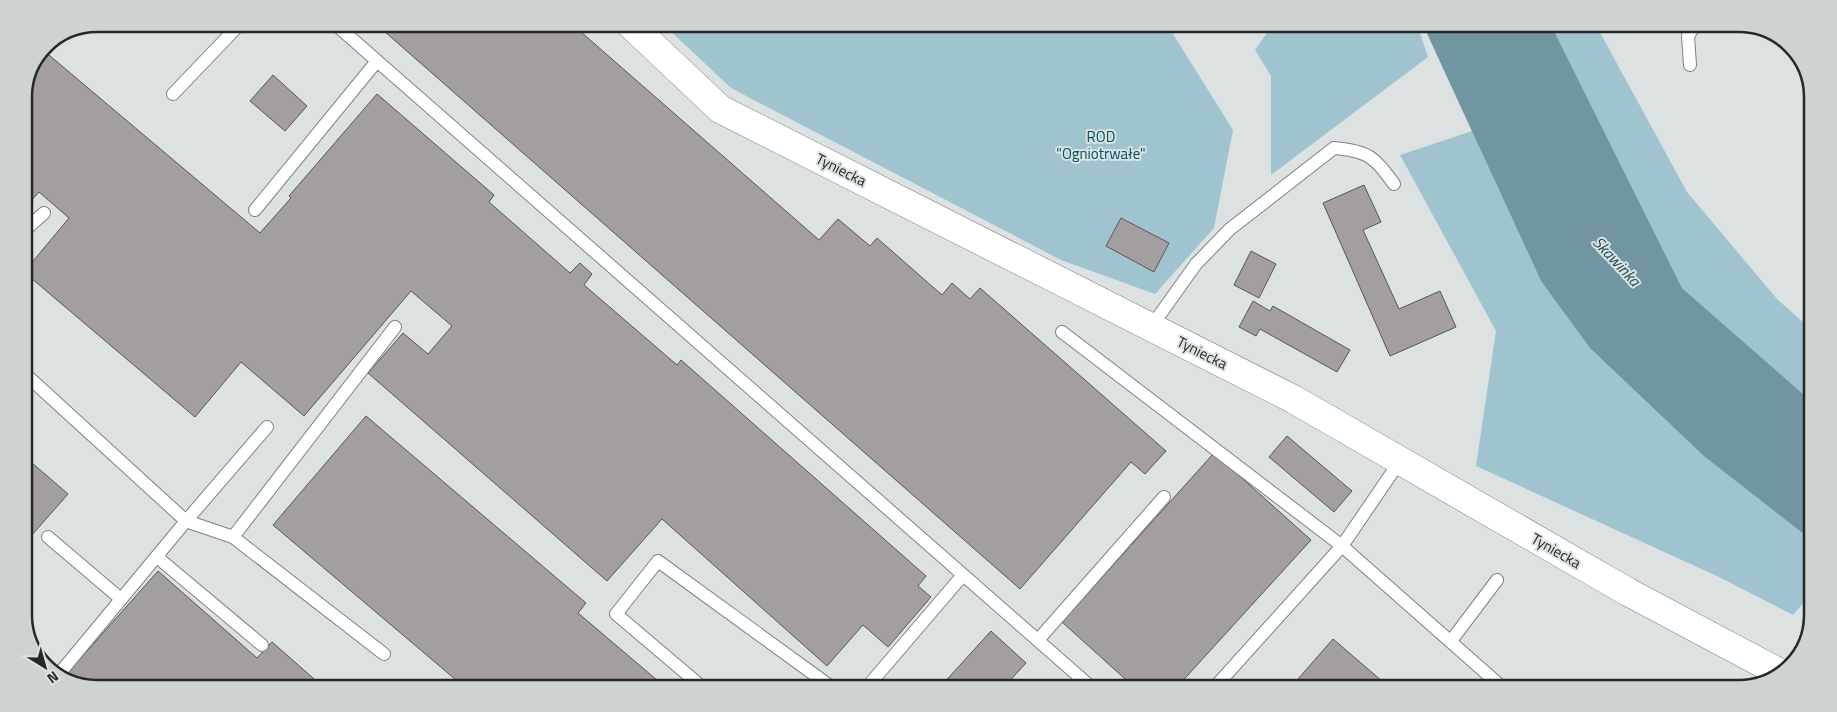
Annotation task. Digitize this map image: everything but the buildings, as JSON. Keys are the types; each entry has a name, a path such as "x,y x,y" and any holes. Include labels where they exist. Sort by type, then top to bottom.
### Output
{"street":[{"name":"Tyniecka","path":"638,32 720,109 1293,398 1628,592 1774,670"}],"lane":[{"path":"174,94 232,32"},
{"path":"344,32 1083,680"},
{"path":"1690,32 1688,36 1690,65"},
{"path":"255,210 377,61"},
{"path":"1151,327 1196,264 1230,229 1334,148 1356,150 1378,162 1394,184"},
{"path":"32,224 44,213"},
{"path":"233,537 395,326"},
{"path":"1062,332 1342,546 1494,680"},
{"path":"33,381 186,520 233,537 384,654"},
{"path":"70,661 186,520 267,427"},
{"path":"1221,680 1342,546 1400,461"},
{"path":"1038,640 1164,497"},
{"path":"48,537 121,600"},
{"path":"157,557 262,645"},
{"path":"694,680 616,614 658,561 822,680"},
{"path":"873,680 964,575"},
{"path":"1451,641 1496,580"}],"green space":[{"name":"ROD \"Ogniotrwałe\"","path":"671,32 1172,32 1233,130 1214,228 1155,294 1061,260 731,88"},
{"path":"1268,32 1420,32 1428,57 1271,175 1271,76 1255,50"},
{"path":"1554,32 1600,32 1687,192 1777,299 1804,323 1804,395 1682,288"},
{"path":"1472,131 1541,281 1705,457 1804,534 1804,602 1793,615 1719,577 1476,466 1496,331 1400,155"}],"water":[{"name":"Skawinka","path":"1426,32 1554,32 1682,288 1804,395 1804,534 1705,457 1590,348 1541,281"}]}
